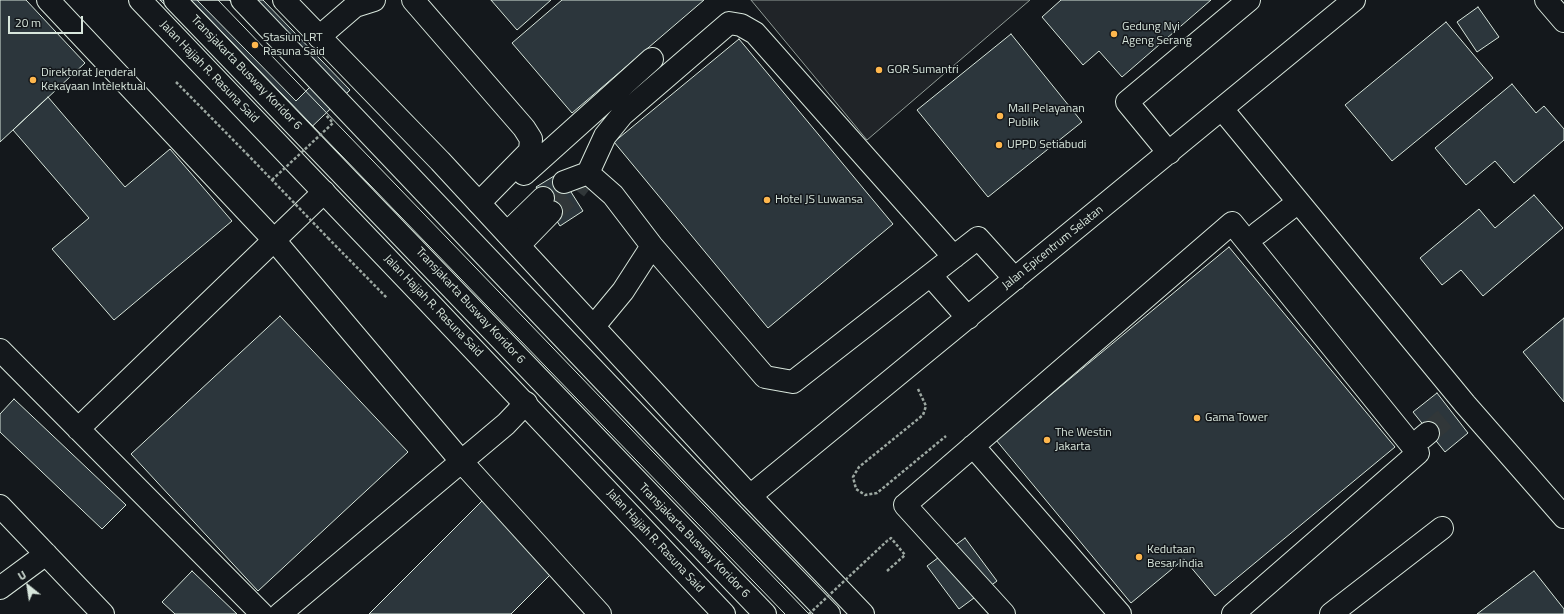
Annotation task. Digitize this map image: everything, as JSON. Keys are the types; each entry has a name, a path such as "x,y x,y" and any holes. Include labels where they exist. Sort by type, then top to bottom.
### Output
{"main road":[{"path":"48,0 274,240 461,461 600,614"},
{"name":"Jalan Hajjah R. Rasuna Said","path":"140,0 526,403 724,614"},
{"name":"Transjakarta Busway Koridor 6","path":"175,0 420,253 765,614"},
{"path":"242,0 693,474 829,614"},
{"path":"284,0 440,161 750,496 863,614"},
{"path":"319,37 355,6 374,0"},
{"path":"412,0 524,128 531,139 530,151 483,207"},
{"path":"1169,153 1127,102 1249,0"},
{"name":"Jalan Epicentrum Selatan","path":"750,496 1222,109 1330,7 1354,0"},
{"path":"1546,0 1564,21"},
{"path":"564,182 588,173 605,136 622,115 729,23 741,25 755,33 954,257"},
{"path":"483,207 652,59"},
{"path":"1222,109 1459,408 1564,517"},
{"path":"588,173 612,195 652,246 765,377 793,382 978,238 1015,279"},
{"path":"78,429 324,192"},
{"path":"1258,233 1297,203"},
{"path":"513,239 547,205"},
{"path":"1004,614 905,505 1232,223 1418,453 1233,614"},
{"path":"594,326 622,291 652,246"},
{"path":"931,276 968,318"},
{"path":"0,350 262,614"},
{"path":"280,614 506,424 526,403"},
{"path":"974,446 1120,614"},
{"path":"0,506 103,614"},
{"path":"1331,614 1442,528"},
{"path":"0,588 46,554"}],"path":[{"path":"176,82 387,298"},
{"path":"272,180 333,123 325,114"},
{"path":"905,370 922,396 926,406 923,415 859,467 853,478 856,489 865,495 876,493 947,435 960,434 974,446"},
{"path":"809,614 891,538 905,555 887,571"}],"shaded area":[{"name":"GOR Sumantri","path":"751,0 1030,0 867,140"}],"building":[{"name":"Direktorat Jenderal Kekayaan Intelektual","path":"0,0 26,0 85,63 0,142"},
{"name":"Stasiun LRT Rasuna Said","path":"160,0 263,0 350,90 297,141"},
{"path":"197,0 229,0 312,85 296,101"},
{"path":"491,0 551,0 517,30"},
{"path":"562,0 704,0 572,113 512,43"},
{"name":"Gedung Nyi Ageng Serang","path":"1061,0 1211,0 1122,77 1099,51 1083,65 1042,17"},
{"path":"1478,7 1499,37 1477,52 1457,22"},
{"path":"1446,22 1493,78 1392,161 1345,105"},
{"name":"Mall Pelayanan Publik","path":"1011,34 1082,122 988,197 917,110"},
{"name":"Hotel JS Luwansa","path":"739,39 893,224 768,328 614,142"},
{"path":"1512,84 1536,113 1544,106 1564,129 1564,140 1514,183 1495,161 1466,185 1435,148"},
{"path":"48,97 125,187 170,149 232,221 114,320 52,249 89,218 13,130"},
{"path":"559,173 583,211 560,226 536,187"},
{"path":"1534,195 1563,228 1483,296 1461,270 1442,285 1420,258 1479,209 1495,228"},
{"name":"Gama Tower","path":"1229,247 1395,447 1215,596 1184,559 1131,603 996,440"},
{"path":"280,316 408,452 258,591 131,454"},
{"path":"1564,318 1564,402 1523,352"},
{"path":"1437,393 1468,433 1445,452 1413,412"},
{"path":"14,399 126,505 102,529 0,432 0,414"},
{"path":"484,499 556,569 511,614 369,614"},
{"path":"965,538 997,581 959,609 927,566"},
{"path":"192,571 237,614 175,614 162,602"},
{"path":"1534,571 1564,609 1564,614 1477,614"}],"tunnel":[{"path":"551,212 572,194 588,173"},
{"path":"1428,433 1453,412"}],"tram line":[{"path":"191,0 785,614"},
{"path":"218,0 809,614"}],"place":[{"name":"Gedung Nyi Ageng Serang","path":"1114,34"},
{"name":"Stasiun LRT Rasuna Said","path":"255,45"},
{"name":"GOR Sumantri","path":"879,70"},
{"name":"Direktorat Jenderal Kekayaan Intelektual","path":"33,80"},
{"name":"Mall Pelayanan Publik","path":"1000,116"},
{"name":"UPPD Setiabudi","path":"999,145"},
{"name":"Hotel JS Luwansa","path":"767,200"},
{"name":"Gama Tower","path":"1197,418"},
{"name":"The Westin Jakarta","path":"1047,440"},
{"name":"Kedutaan Besar India","path":"1139,557"}]}
